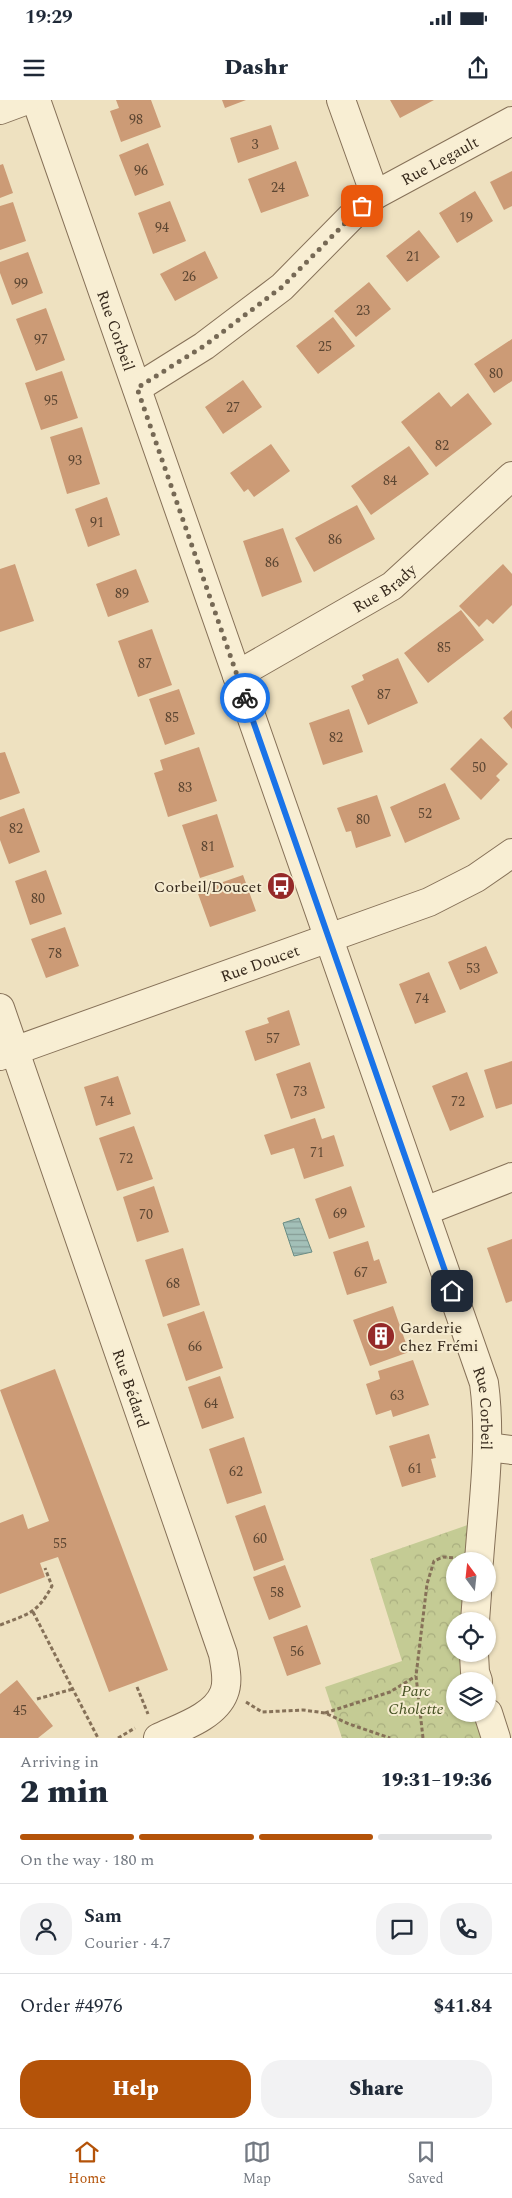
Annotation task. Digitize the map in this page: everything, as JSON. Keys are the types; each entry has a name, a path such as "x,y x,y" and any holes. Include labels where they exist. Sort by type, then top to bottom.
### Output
{"street":[{"path":"0,110 27,100"},
{"name":"Rue Corbeil","path":"36,100 484,1383 487,1404 499,1449 481,1552"},
{"path":"341,100 375,195"},
{"name":"Rue Legault","path":"137,388 204,346 282,287 375,195 512,120"},
{"name":"Rue Brady","path":"237,675 392,586 512,476"},
{"name":"Rue Doucet","path":"7,1054 429,902 476,878 512,853"},
{"name":"Rue Bédard","path":"0,1008 7,1054 99,1292 220,1646 226,1670 224,1693 216,1704 193,1722 153,1726"},
{"path":"425,1211 512,1177"},
{"path":"491,1722 496,1738"}],"path":[{"path":"422,1738 416,1676 427,1584 434,1561 446,1558"},
{"path":"0,1625 33,1612 43,1603 52,1586 45,1568"},
{"path":"33,1612 98,1738"},
{"path":"325,1713 390,1692 416,1676"},
{"path":"137,1687 153,1726"},
{"path":"37,1699 73,1689"},
{"path":"244,1701 262,1712 302,1710 325,1713 349,1724 390,1738"}],"green space":[{"name":"Parc Cholette","path":"482,1520 480,1552 446,1552 446,1602 476,1602 476,1612 446,1612 446,1662 475,1662 477,1672 446,1672 446,1722 491,1722 496,1738 342,1738 325,1687 402,1661 370,1559"}],"water":[{"path":"299,1218 312,1252 294,1256 283,1223"}],"building":[{"path":"116,100 151,100 161,127 121,142 110,111 119,108"},
{"path":"222,100 246,100 225,108"},
{"path":"390,100 434,100 400,118"},
{"path":"271,125 279,149 238,163 230,138"},
{"path":"148,143 164,185 135,196 119,155"},
{"path":"296,161 309,196 261,213 248,179"},
{"path":"3,164 13,193 0,198 0,165"},
{"path":"512,171 512,206 504,210 490,182"},
{"path":"475,191 493,221 457,243 439,213"},
{"path":"170,201 186,241 153,254 138,213"},
{"path":"13,202 26,241 0,250 0,206"},
{"path":"419,230 440,257 407,282 386,256"},
{"path":"205,251 218,278 175,301 160,274"},
{"path":"28,252 43,293 12,305 0,273 0,262"},
{"path":"369,282 391,309 356,337 334,311"},
{"path":"46,308 65,360 36,371 16,319"},
{"path":"333,317 355,346 318,374 296,346"},
{"path":"512,339 512,381 494,393 474,364"},
{"path":"62,371 78,418 41,430 25,383"},
{"path":"243,380 262,407 223,434 205,407"},
{"path":"439,392 451,407 468,393 492,424 436,467 401,422"},
{"path":"82,427 100,484 67,494 50,437"},
{"path":"271,444 290,471 254,497 248,489 244,492 230,473"},
{"path":"409,446 429,474 371,515 351,486"},
{"path":"107,497 120,535 88,547 75,509"},
{"path":"357,505 375,539 314,572 295,538"},
{"path":"283,528 302,582 262,597 243,541"},
{"path":"15,564 34,621 0,632 0,569"},
{"path":"503,564 512,574 512,605 493,624 487,619 479,627 459,606"},
{"path":"136,569 149,602 108,617 96,584"},
{"path":"461,610 484,640 428,683 404,653"},
{"path":"152,629 172,685 138,697 118,641"},
{"path":"398,658 418,703 368,725 351,686 364,680 362,675"},
{"path":"179,689 195,734 165,745 149,699"},
{"path":"349,709 363,752 323,765 309,723"},
{"path":"512,710 512,729 503,718"},
{"path":"481,738 508,764 496,776 500,780 481,800 450,769"},
{"path":"199,747 217,801 168,817 154,773 163,770 160,760"},
{"path":"5,752 20,793 0,800 0,753"},
{"path":"445,783 460,819 405,843 390,807"},
{"path":"377,795 391,836 356,848 351,831 346,832 337,808"},
{"path":"24,808 40,852 9,864 0,840 0,817"},
{"path":"217,814 234,867 200,878 182,825"},
{"path":"46,870 62,914 30,925 15,881"},
{"path":"243,875 256,911 210,927 197,891"},
{"path":"65,927 79,966 46,978 31,939"},
{"path":"486,946 498,973 460,990 448,962"},
{"path":"429,972 446,1012 415,1024 399,984"},
{"path":"289,1010 300,1045 255,1061 245,1031 269,1023 267,1018"},
{"path":"512,1061 512,1104 496,1109 484,1070"},
{"path":"310,1062 325,1108 291,1119 276,1074"},
{"path":"467,1072 484,1117 450,1131 432,1086"},
{"path":"118,1076 131,1114 96,1126 84,1087"},
{"path":"315,1118 322,1139 334,1135 344,1166 304,1179 294,1148 271,1155 264,1135"},
{"path":"134,1126 153,1179 117,1191 99,1138"},
{"path":"154,1186 169,1232 137,1242 123,1197"},
{"path":"351,1186 365,1227 329,1239 315,1199"},
{"path":"512,1239 512,1301 506,1303 487,1248"},
{"path":"368,1241 374,1261 379,1259 387,1283 347,1295 333,1252"},
{"path":"183,1248 200,1305 163,1317 145,1260"},
{"name":"Garderie chez Frémi","path":"393,1306 409,1352 370,1366 353,1320"},
{"path":"204,1311 223,1368 186,1381 167,1324"},
{"path":"413,1360 429,1405 393,1417 391,1410 376,1415 366,1384 380,1379 378,1371"},
{"path":"55,1369 168,1670 109,1692 58,1557 40,1563 45,1577 0,1594 0,1523 23,1514 28,1529 49,1521 0,1390"},
{"path":"220,1376 234,1418 202,1429 188,1387"},
{"path":"429,1434 436,1458 431,1459 436,1477 402,1487 389,1446"},
{"path":"244,1437 262,1493 227,1504 209,1449"},
{"path":"265,1505 284,1560 254,1571 235,1516"},
{"path":"285,1565 301,1607 269,1620 253,1577"},
{"path":"307,1625 321,1664 287,1676 273,1637"},
{"path":"17,1680 53,1726 38,1738 0,1738 0,1694"}],"way so far":[{"path":"245,698 137,388 204,346 282,287 362,206"}],"place":[{"name":"Corbeil/Doucet","path":"281,886"},
{"name":"Garderie chez Frémi","path":"381,1336"}],"route":[{"path":"245,698 452,1291"}]}
